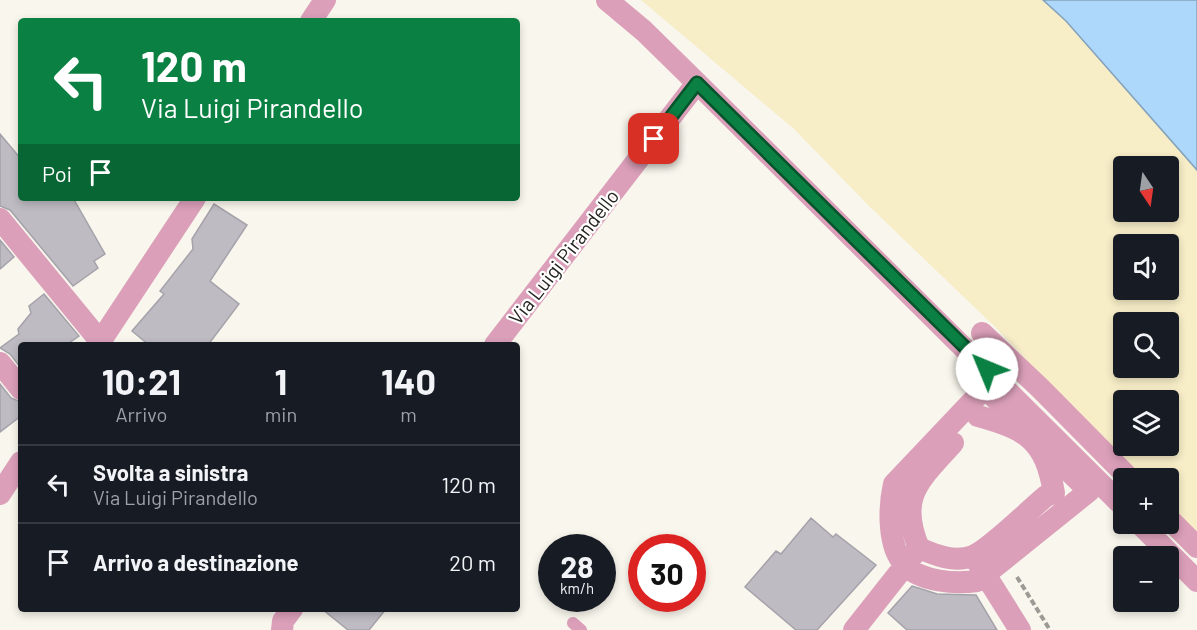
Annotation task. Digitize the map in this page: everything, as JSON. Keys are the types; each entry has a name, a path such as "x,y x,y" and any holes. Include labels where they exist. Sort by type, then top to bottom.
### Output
{"street":[{"path":"313,18 325,0"},
{"path":"607,0 644,31 697,83 1078,473 1113,499"},
{"name":"Via Luigi Pirandello","path":"497,342 697,83"},
{"path":"100,342 193,201"},
{"path":"0,219 98,342"},
{"path":"982,333 1119,468"},
{"path":"0,363 18,385"},
{"path":"999,391 985,388 894,484 889,505 891,529 897,550 912,557 929,578 955,584 977,581 979,565 1046,496 1054,493 1078,473"},
{"path":"854,630 912,557 909,503 913,492 999,391"},
{"path":"978,416 1009,424 1030,438 1044,454 1054,493"},
{"path":"0,494 18,467"},
{"path":"979,565 1005,558 1089,491 1078,473"},
{"path":"1179,529 1197,547"},
{"path":"1150,534 1197,581"},
{"path":"979,565 1020,630"},
{"path":"282,630 283,621 290,612"}],"path":[{"path":"1005,558 1050,630"}],"sand":[{"path":"641,0 1043,0 1066,21 1197,170 1197,536 1179,517 1179,468 1130,468 1119,456 1179,456 1179,390 1113,390 1113,450 995,327 869,206 794,129"}],"water":[{"path":"1043,0 1197,0 1197,170 1066,21"}],"building":[{"path":"0,134 18,155 18,201 75,201 105,254 94,261 98,268 73,286 10,210 0,206"},
{"path":"214,204 247,225 210,281 239,304 210,342 145,342 132,331 164,294 160,291 193,249 192,239"},
{"path":"0,240 14,257 0,269"},
{"path":"44,294 79,336 70,342 18,342 18,364 10,354 0,348 19,334 18,329 31,313 29,306"},
{"path":"0,384 11,398 18,401 18,418 0,432"},
{"path":"811,518 833,537 836,534 876,565 817,630 796,630 745,587 776,551 781,554"},
{"path":"912,586 937,594 976,595 997,630 907,630 888,613"},
{"path":"326,612 384,612 369,630 348,630"}],"route":[{"path":"654,139 697,83 987,369"}]}
